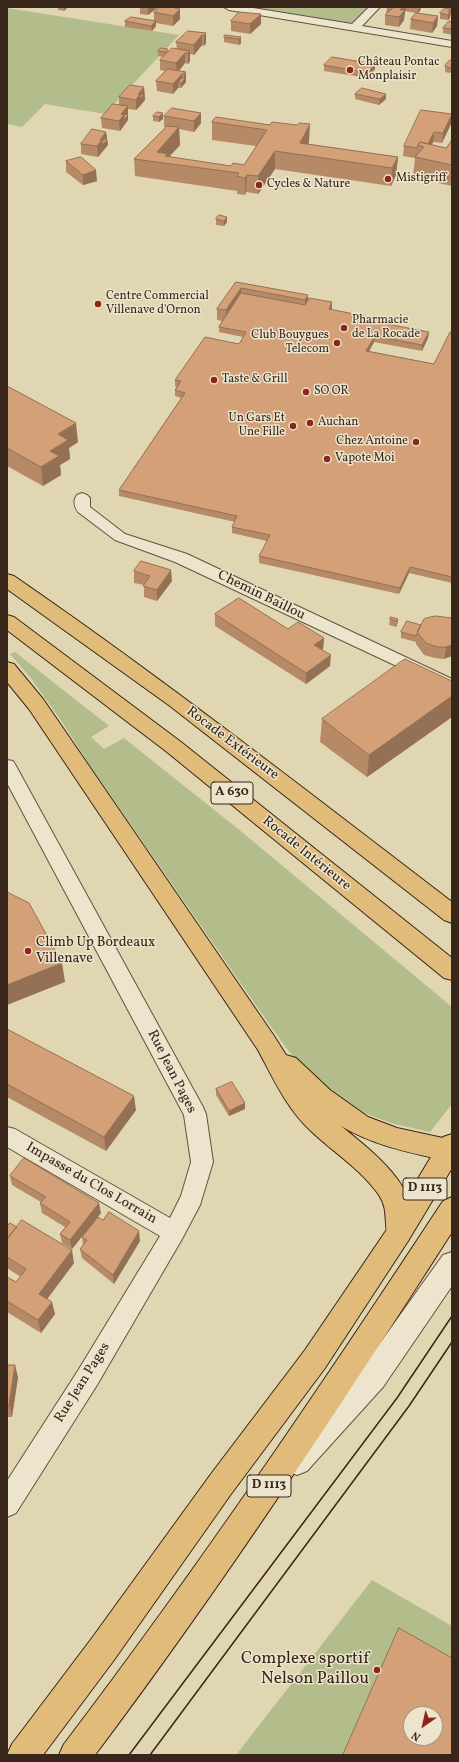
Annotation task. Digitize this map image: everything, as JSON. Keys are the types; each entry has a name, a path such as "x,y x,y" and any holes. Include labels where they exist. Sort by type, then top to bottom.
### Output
{"main road":[{"name":"Rocade Extérieure","path":"7,580 46,606 211,728 452,914"},
{"name":"Rocade Intérieure","path":"7,622 174,747 452,971"},
{"path":"7,669 41,711 266,1044 299,1100 319,1123 371,1166 388,1187 397,1202 400,1216 399,1233"},
{"path":"266,1044 312,1090 336,1110 354,1122 388,1137 414,1144 451,1149"},
{"name":"D 1113","path":"23,1755 103,1649 221,1484 315,1359 399,1233 451,1149"},
{"name":"D 1113","path":"75,1755 135,1677 256,1506 452,1209"}],"street":[{"path":"228,7 452,44"},
{"path":"354,28 376,7"},
{"name":"Chemin Baillou","path":"82,498 83,509 120,537 181,558 452,686"},
{"name":"Rue Jean Pages","path":"7,766 194,1114 202,1162 192,1198 174,1232 88,1377 7,1504"},
{"name":"Impasse du Clos Lorrain","path":"7,1136 174,1232"},
{"path":"256,1506 373,1377 452,1264"}],"green space":[{"path":"246,7 372,7 359,20 347,24"},
{"path":"7,8 179,35 105,114 45,104 22,127 7,124"},
{"path":"15,652 109,726 91,737 104,749 124,738 237,828 452,1007 452,1104 430,1132 394,1124 364,1113 338,1098 310,1076 287,1049 255,1004 89,764 60,719 30,677 10,654"},
{"name":"Complexe sportif Nelson Paillou","path":"372,1580 452,1626 452,1755 236,1755"}],"building":[{"path":"160,7 180,9 173,16 154,12"},
{"path":"387,7 403,7 400,10 405,10 399,17 385,15 393,8"},
{"path":"445,8 451,10 448,12 450,13 448,15 440,13"},
{"path":"239,12 261,14 250,24 231,21"},
{"path":"416,13 438,16 433,23 411,19"},
{"path":"131,17 156,21 151,26 125,21"},
{"path":"449,21 452,22 452,29 443,28"},
{"path":"188,31 206,33 204,36 202,35 194,45 176,42"},
{"path":"225,35 241,37 239,39 224,37"},
{"path":"161,48 168,49 166,52 158,51"},
{"path":"172,48 190,51 185,53 176,63 160,60"},
{"path":"332,57 375,64 368,73 324,65"},
{"path":"450,60 452,61 451,68 445,66"},
{"path":"168,69 186,72 182,74 173,84 156,81"},
{"path":"182,78 185,79 181,83 178,83"},
{"path":"130,85 144,87 138,94 140,94 136,100 119,97"},
{"path":"362,88 386,94 380,99 355,94"},
{"path":"113,104 128,106 121,114 124,115 119,121 101,118"},
{"path":"172,108 201,113 194,121 164,116"},
{"path":"421,110 452,114 443,133 434,132 428,144 420,142 417,148 404,146"},
{"path":"157,112 163,113 159,117 153,116"},
{"path":"125,114 128,115 124,120 124,116"},
{"path":"216,117 270,125 272,122 297,125 299,123 310,124 300,143 398,157 392,168 275,151 258,176 247,175 245,178 237,176 239,173 134,159 167,126 179,127 157,152 168,154 165,156 231,166 233,163 244,165 267,130 212,122"},
{"path":"92,129 106,132 100,140 102,140 97,146 81,144"},
{"path":"105,139 107,140 102,145 102,142"},
{"path":"452,140 452,165 415,157 424,147 418,145 420,142 446,148"},
{"path":"81,157 96,170 83,175 66,161"},
{"path":"440,175 452,178 452,180 439,177"},
{"path":"219,215 227,217 224,221 216,219"},
{"path":"236,282 308,295 305,300 241,288 226,310 217,309"},
{"name":"Auchan","path":"241,293 305,305 309,298 332,302 329,309 384,320 382,323 429,332 422,345 375,336 366,351 434,364 450,332 452,332 452,577 410,567 400,588 259,556 270,535 232,527 237,516 119,490 185,393 175,390 181,381 175,380 205,337 239,344 241,341 246,332 219,327"},
{"path":"7,386 76,423 58,434 68,440 50,451 59,456 41,467 7,448"},
{"path":"141,561 171,570 157,590 143,586 150,576 134,571"},
{"path":"239,598 288,629 298,622 324,638 314,645 331,655 306,673 215,614"},
{"path":"435,616 452,618 452,645 437,647 426,643 417,632 424,619"},
{"path":"391,617 398,619 397,621 390,619"},
{"path":"407,621 421,625 416,636 401,632"},
{"path":"405,659 452,681 452,696 369,755 322,719"},
{"name":"Climb Up Bordeaux Villenave","path":"7,892 29,903 62,963 7,985"},
{"path":"7,1029 134,1096 104,1137 7,1084"},
{"path":"232,1082 245,1103 229,1111 216,1089"},
{"path":"24,1158 99,1203 70,1240 60,1234 70,1222 40,1203 46,1197 10,1176"},
{"path":"109,1212 139,1231 113,1275 80,1249 87,1240 82,1237 98,1217 103,1220"},
{"path":"22,1220 72,1250 39,1294 52,1302 38,1320 7,1301 7,1277 16,1282 26,1269 7,1257 7,1239"},
{"path":"10,1223 17,1227 7,1239 7,1227"},
{"path":"7,1365 15,1365 9,1405 7,1405"},
{"path":"399,1628 452,1658 452,1755 343,1755"}],"tram line":[{"path":"129,1755 397,1398 452,1316"},
{"path":"150,1755 409,1406 452,1342"}],"place":[{"name":"Château Pontac Monplaisir","path":"350,70"},
{"name":"Mistigriff","path":"388,179"},
{"name":"Cycles & Nature","path":"259,185"},
{"name":"Centre Commercial Villenave d'Ornon","path":"98,304"},
{"name":"Pharmacie de La Rocade","path":"344,328"},
{"name":"Club Bouygues Telecom","path":"337,343"},
{"name":"Taste & Grill","path":"214,380"},
{"name":"SO OR","path":"306,392"},
{"name":"Auchan","path":"310,423"},
{"name":"Un Gars Et Une Fille","path":"293,426"},
{"name":"Chez Antoine","path":"416,442"},
{"name":"Vapote Moi","path":"327,459"},
{"name":"Climb Up Bordeaux Villenave","path":"28,951"},
{"name":"Complexe sportif Nelson Paillou","path":"377,1670"}]}
